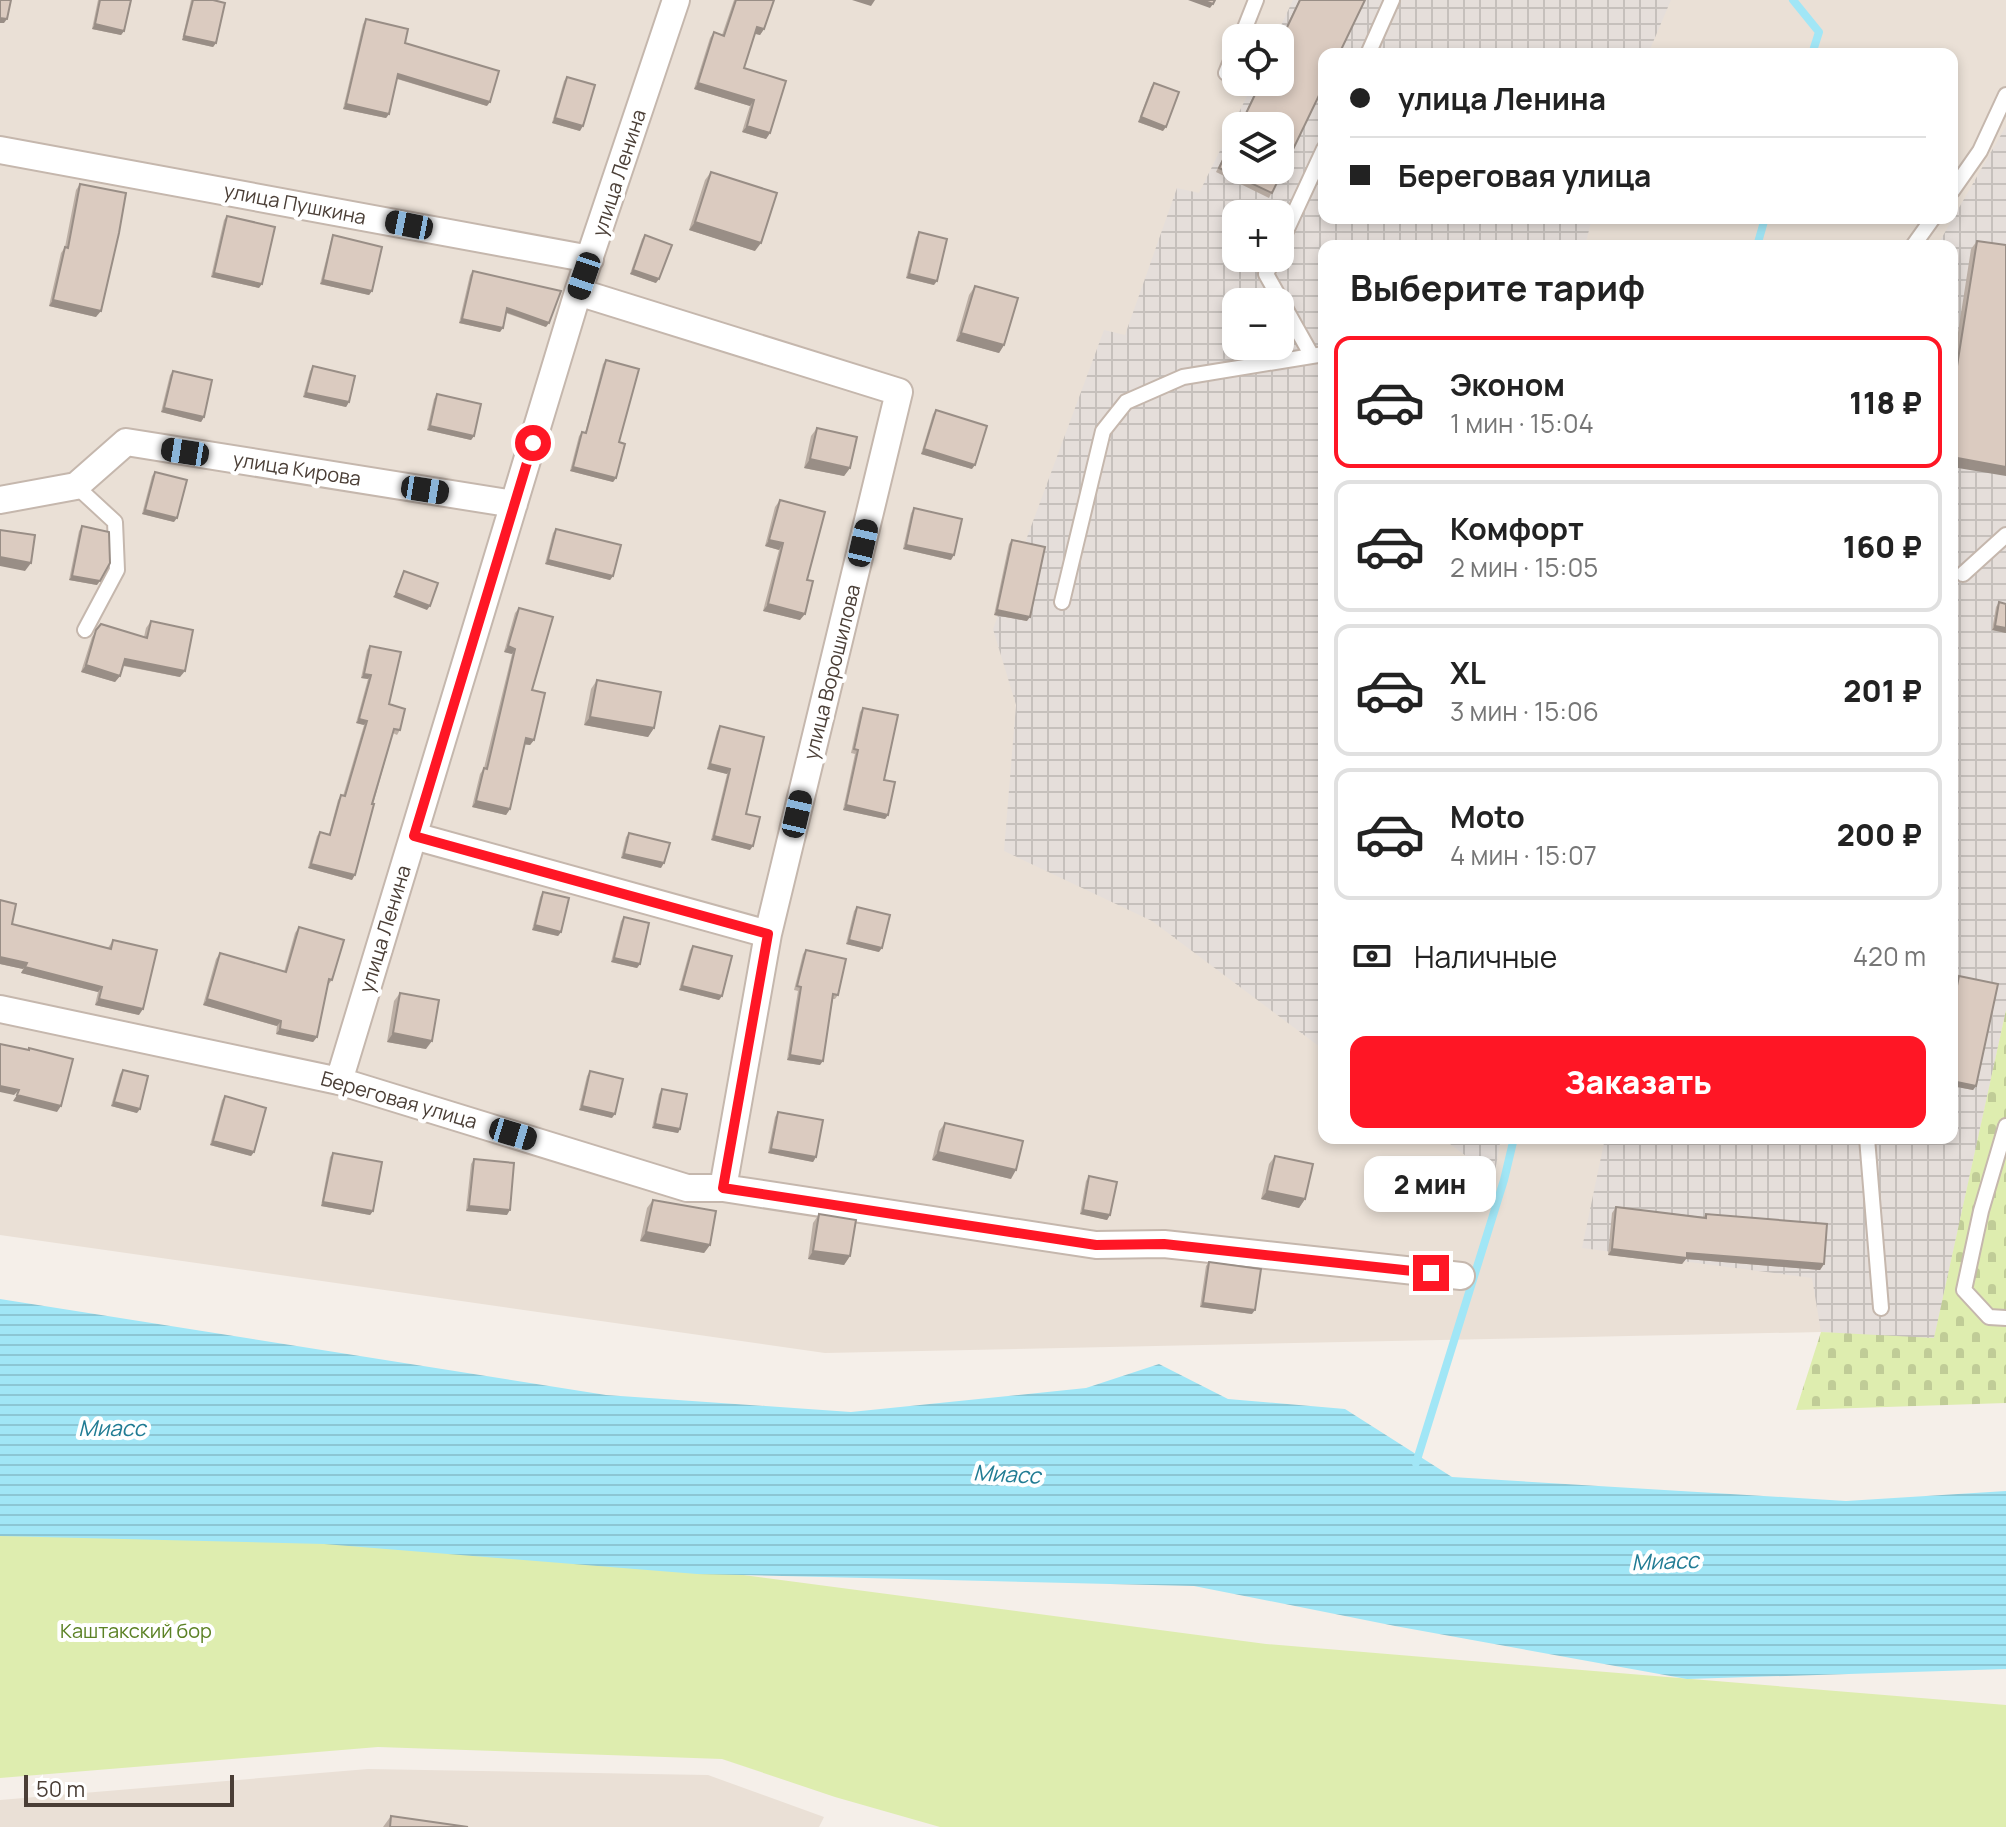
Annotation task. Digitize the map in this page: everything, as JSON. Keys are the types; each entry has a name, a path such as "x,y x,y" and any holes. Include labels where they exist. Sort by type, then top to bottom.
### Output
{"street":[{"name":"улица Ленина","path":"339,1081 578,292 676,0"},
{"name":"улица Пушкина","path":"0,150 590,259"},
{"name":"улица Ворошилова","path":"578,292 899,392 768,934 723,1188"},
{"name":"улица Кирова","path":"76,486 126,442 514,504"},
{"path":"0,500 76,486"},
{"path":"414,836 768,934"},
{"name":"Береговая улица","path":"0,1009 339,1081 687,1188 723,1188 1096,1245 1164,1244 1461,1276"}],"lane":[{"path":"1247,24 1256,0"},
{"path":"1371,48 1392,0"},
{"path":"1958,182 1980,151 2006,95"},
{"path":"1294,214 1318,162"},
{"path":"1062,602 1103,431 1126,402 1183,377 1318,355 1267,272"},
{"path":"76,486 115,522 117,570 85,630"},
{"path":"1963,574 2006,535"},
{"path":"2006,1126 1981,1211 1964,1290 1989,1317 2006,1318"},
{"path":"1867,1144 1881,1308"}],"shaded area":[{"path":"0,0 2006,0 2006,1010 1934,1339 1821,1332 825,1353 0,1235"},
{"path":"1293,0 1671,0 1651,48 1318,48 1318,224 1590,224 1586,240 1318,240 1318,1046 1152,921 1004,851 1016,705 993,629 1104,330 1125,335 1177,188 1199,193 1222,147 1222,184 1294,184 1294,112 1239,112 1247,96 1294,96 1294,24 1282,24"},
{"path":"2006,126 2006,1010 1934,1339 1821,1332 1812,1278 1582,1248 1604,1144 1958,1144 1958,240 1940,240 1950,224 1958,224 1958,209"},
{"path":"1450,1144 1500,1144 1494,1177"},
{"path":"368,1769 708,1775 824,1817 819,1827 0,1827 0,1800"}],"green space":[{"path":"2006,1010 2006,1403 1796,1410 1821,1332 1934,1338"},
{"name":"Каштакский бор","path":"0,1477 1266,1644 2006,1705 2006,1827 940,1827 835,1797 722,1759 378,1747 0,1778"}],"water":[{"name":"Миасс","path":"0,1299 606,1395 851,1412 1086,1388 1159,1364 1228,1399 1345,1409 1452,1477 1846,1501 2006,1491 2006,1669 1687,1679 1194,1586 697,1574 324,1544 0,1536"}],"building":[{"path":"0,0 11,0 7,19 0,18"},
{"path":"100,0 131,0 124,31 95,24"},
{"path":"193,0 225,3 216,43 184,36"},
{"path":"736,0 774,0 764,29 757,27 744,68 786,81 770,133 747,126 754,100 698,83 714,32 724,36"},
{"path":"1300,0 1365,0 1342,48 1318,48 1318,97 1294,147 1294,112 1247,112 1254,96 1294,96 1294,24 1289,24"},
{"path":"366,19 408,29 405,43 499,71 490,102 398,74 389,114 346,104"},
{"path":"567,77 595,85 583,126 555,118"},
{"path":"1154,83 1179,92 1166,127 1141,117"},
{"path":"711,172 777,193 761,243 695,222"},
{"path":"80,184 126,193 101,311 53,300 65,247 68,248"},
{"path":"1253,184 1276,184 1272,193"},
{"path":"227,216 275,227 262,284 214,273"},
{"path":"919,232 947,239 937,281 909,274"},
{"path":"333,235 382,247 372,291 323,280"},
{"path":"645,235 672,245 659,279 633,270"},
{"path":"1977,241 2006,245 2006,467 1958,458 1958,360"},
{"path":"473,271 561,291 549,323 507,308 503,328 462,319"},
{"path":"975,286 1018,298 1004,345 961,333"},
{"path":"606,360 639,369 619,442 625,444 616,478 573,467 582,432 586,433"},
{"path":"313,366 355,376 349,402 306,393"},
{"path":"173,371 212,380 204,417 164,408"},
{"path":"437,394 481,404 474,436 430,426"},
{"path":"936,410 987,426 975,465 924,449"},
{"path":"817,428 857,437 850,468 810,459"},
{"path":"155,472 187,480 177,518 145,510"},
{"path":"780,500 825,512 807,580 813,581 805,614 768,604 783,543 769,540"},
{"path":"914,508 962,519 954,555 906,545"},
{"path":"82,526 109,532 110,563 100,581 72,576"},
{"path":"556,529 621,545 613,576 548,560"},
{"path":"0,530 35,535 31,563 0,557"},
{"path":"1012,540 1045,547 1030,617 997,610"},
{"path":"404,571 438,583 430,606 396,593"},
{"path":"1999,602 2006,604 2006,628 1995,626"},
{"path":"519,608 553,617 532,690 545,693 534,740 526,738 510,809 476,801 484,768 487,769 515,649 508,646"},
{"path":"151,621 193,630 185,671 125,659 120,676 86,665 96,630 101,624 147,638"},
{"path":"370,646 401,652 389,704 405,709 400,730 394,729 355,875 311,864 320,832 330,835 367,721 359,719 371,675 364,674"},
{"path":"597,680 661,692 654,728 590,717"},
{"path":"863,708 898,715 884,780 895,782 888,815 846,805"},
{"path":"720,726 764,737 746,814 760,817 753,846 714,836 730,769 710,764"},
{"path":"629,833 670,843 664,863 624,854"},
{"path":"543,892 569,898 561,932 535,925"},
{"path":"0,900 16,904 12,924 111,949 113,940 157,950 143,1009 99,999 102,987 25,967 27,963 0,957"},
{"path":"857,907 890,915 882,948 849,940"},
{"path":"624,917 649,923 640,964 614,958"},
{"path":"299,927 344,940 332,980 329,979 317,1037 280,1029 281,1021 207,999 220,953 286,972"},
{"path":"693,946 732,956 722,996 682,986"},
{"path":"806,950 846,959 838,995 833,994 823,1061 790,1055 801,987 797,986"},
{"path":"1959,976 1998,984 1976,1086 1958,1082"},
{"path":"400,993 439,1000 432,1041 393,1033"},
{"path":"0,1044 73,1059 61,1106 17,1095 19,1090 0,1086"},
{"path":"123,1070 148,1076 140,1109 114,1102"},
{"path":"590,1071 623,1079 615,1114 582,1106"},
{"path":"662,1089 687,1094 680,1129 655,1124"},
{"path":"225,1096 266,1108 254,1152 213,1141"},
{"path":"778,1112 823,1120 816,1157 771,1149"},
{"path":"945,1123 1023,1141 1016,1170 938,1152"},
{"path":"333,1153 382,1162 373,1211 323,1202"},
{"path":"1275,1156 1313,1164 1305,1199 1267,1191"},
{"path":"474,1159 514,1163 510,1210 469,1206"},
{"path":"1089,1176 1117,1182 1110,1215 1083,1210"},
{"path":"653,1200 716,1211 710,1245 646,1232"},
{"path":"1616,1207 1706,1218 1706,1214 1827,1224 1824,1264 1687,1253 1687,1258 1612,1249"},
{"path":"819,1214 856,1220 850,1256 813,1251"},
{"path":"1209,1262 1261,1269 1255,1310 1203,1303"},
{"path":"391,1816 468,1827 390,1827"}],"waterway":[{"path":"1793,0 1819,32 1814,48"},
{"path":"1759,240 1763,224"},
{"path":"1416,1463 1513,1144"}],"route":[{"path":"533,443 414,836 768,934 723,1188 1096,1245 1164,1244 1431,1273"}]}
